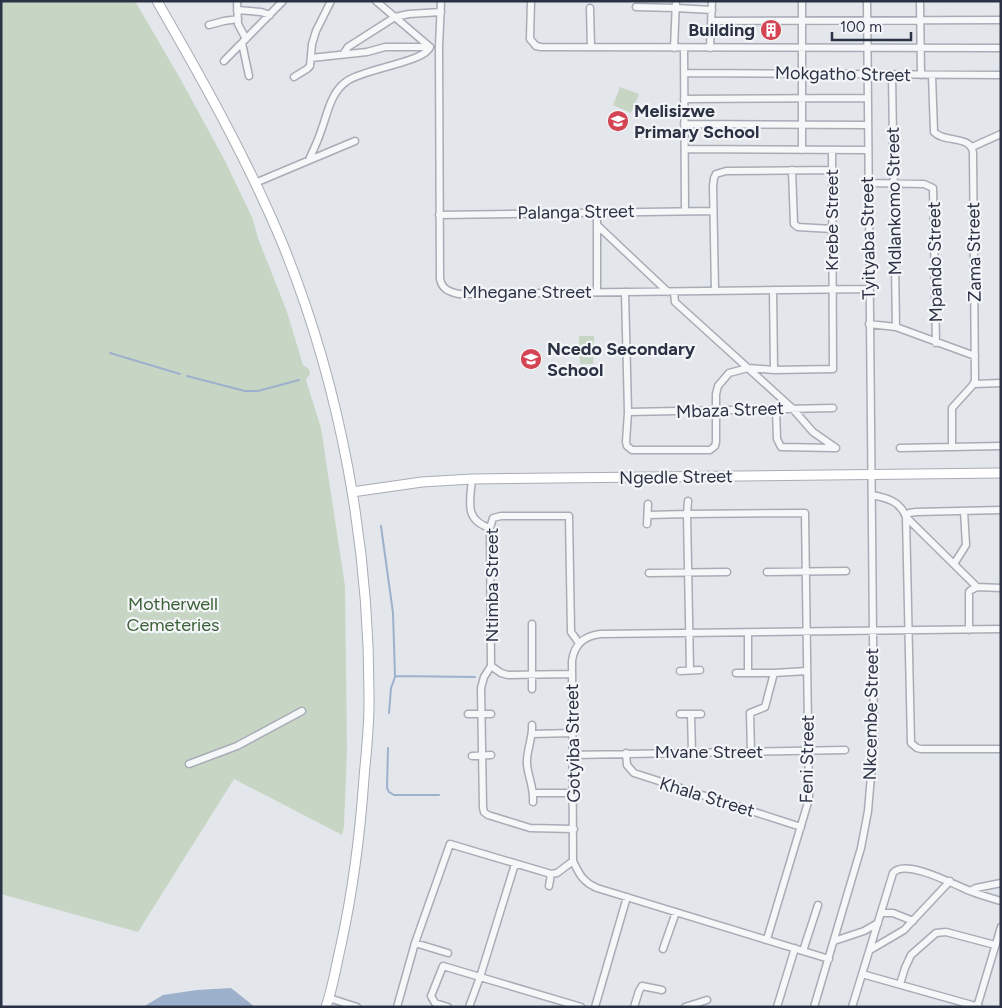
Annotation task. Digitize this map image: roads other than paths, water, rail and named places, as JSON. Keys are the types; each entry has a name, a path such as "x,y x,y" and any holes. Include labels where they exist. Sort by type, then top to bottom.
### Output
{"main road":[{"path":"159,2 225,121 290,263 310,320 330,391 352,492 367,624 368,719 362,820 356,868 327,1002"},
{"name":"Ngedle Street","path":"352,492 422,482 472,479 1001,473"}],"street":[{"path":"237,1 238,19 244,41 249,76"},
{"path":"224,61 283,1"},
{"path":"294,77 310,66 312,44 316,31 331,1"},
{"path":"376,1 430,47"},
{"name":"Mhegane Street","path":"441,1 439,47 440,279 441,284 448,291 459,294 869,289"},
{"path":"531,1 530,39 536,46 867,49 1001,48"},
{"path":"710,48 712,1"},
{"path":"802,1 802,150"},
{"name":"Tyityaba Street","path":"866,1 872,475"},
{"path":"920,1 921,75"},
{"path":"636,7 648,4 676,4 712,10"},
{"path":"674,48 676,4"},
{"path":"590,8 591,47"},
{"path":"238,10 248,10 270,15"},
{"path":"344,53 348,47 395,17 440,12"},
{"path":"210,24 238,19"},
{"path":"712,21 1001,20"},
{"path":"311,58 367,52 385,47 439,47"},
{"path":"309,160 321,132 332,98 348,79 385,66 416,59 429,51 430,47"},
{"path":"684,48 685,211"},
{"name":"Mokgatho Street","path":"685,73 1001,75"},
{"name":"Mdlankomo Street","path":"892,75 896,327"},
{"path":"932,75 934,132 938,135 966,142 972,146 1001,134"},
{"path":"684,99 868,98"},
{"path":"684,124 868,125"},
{"path":"255,183 355,141"},
{"name":"Zama Street","path":"972,146 974,384"},
{"path":"685,149 868,150"},
{"name":"Krebe Street","path":"774,370 833,369 832,150"},
{"path":"792,170 794,224 798,227 832,229"},
{"path":"715,291 713,211 714,178 718,172 832,170"},
{"name":"Mpando Street","path":"868,183 924,184 933,188 936,343"},
{"name":"Palanga Street","path":"439,215 713,211"},
{"path":"596,212 597,292"},
{"path":"597,225 671,292 675,302 792,408 813,432 836,448 781,447 777,439 776,409"},
{"path":"625,292 627,446 632,450 710,450 715,446 716,442 716,394 722,380 729,373 748,368 774,370 773,290"},
{"path":"869,324 896,327 975,356"},
{"path":"952,447 952,408 974,384 1001,383"},
{"name":"Mbaza Street","path":"628,412 833,408"},
{"path":"900,448 1001,446"},
{"name":"Nkcembe Street","path":"814,1007 860,854 870,796 874,741 872,475"},
{"path":"472,479 470,504 473,517 480,524 490,528"},
{"path":"872,495 885,498 896,504 903,509 906,517 911,743 921,749 1001,749"},
{"path":"688,501 690,670"},
{"path":"647,524 648,504"},
{"path":"906,517 909,513 916,512 1001,510"},
{"path":"954,564 966,545 964,511"},
{"name":"Feni Street","path":"688,514 806,513 809,799 767,939"},
{"path":"648,515 688,514"},
{"name":"Ntimba Street","path":"572,674 504,674 491,666 490,528 491,521 495,517 570,516 571,632 579,643"},
{"path":"906,517 977,587"},
{"path":"767,572 846,570"},
{"path":"649,573 727,572"},
{"path":"969,630 969,592 977,587 1001,588"},
{"path":"532,624 532,689"},
{"path":"579,643 586,637 600,634 1001,629"},
{"path":"748,633 748,673"},
{"name":"Gotyiba Street","path":"573,861 572,674 573,654 579,643"},
{"path":"491,666 482,684 483,808 485,813 530,828 574,829"},
{"path":"680,670 700,670"},
{"path":"736,673 807,671"},
{"path":"751,752 750,713 765,706 774,673"},
{"path":"189,764 237,746 302,711"},
{"path":"468,714 491,714"},
{"path":"680,714 701,714"},
{"path":"690,714 692,752"},
{"path":"532,724 527,764 534,793 533,802"},
{"path":"532,734 573,733"},
{"name":"Mvane Street","path":"573,755 845,750"},
{"name":"Khala Street","path":"626,753 627,765 634,773 801,827"},
{"path":"472,756 491,755"},
{"path":"534,793 574,793"},
{"path":"398,1007 415,943 450,844 551,874 557,873 573,861 584,882 597,888 829,959"},
{"path":"469,1007 515,864"},
{"path":"852,1007 893,873 898,868 904,867 950,881 970,891 1001,901"},
{"path":"550,886 551,874"},
{"path":"870,950 904,930 950,881"},
{"path":"970,891 1001,882"},
{"path":"595,1007 627,897"},
{"path":"803,951 818,905"},
{"path":"663,949 676,912"},
{"path":"881,913 893,913 913,921"},
{"path":"834,941 864,931 878,923"},
{"path":"862,974 977,1007 1001,927"},
{"path":"900,984 905,968 912,956 936,933 946,932 995,945"},
{"path":"415,943 448,953"},
{"path":"777,1007 795,948"},
{"path":"448,1007 434,1003 431,996 443,966 581,1007"},
{"path":"634,1007 642,986 662,990"},
{"path":"685,1007 707,1000"},
{"path":"327,1002 357,1007"}],"water":[{"path":"231,988 255,1007 143,1007 163,995"}],"waterway":[{"path":"110,353 180,374"},
{"path":"187,376 245,391 258,391 299,380"},
{"path":"381,526 393,613 395,676 475,677"},
{"path":"389,713 391,688 395,677"},
{"path":"388,748 387,788 389,792 394,795 439,795"}],"place":[{"name":"Building","path":"771,30"},
{"name":"Melisizwe Primary School","path":"618,121"},
{"name":"Ncedo Secondary School","path":"531,359"}],"park label":[{"name":"Motherwell Cemeteries","path":"173,614"}]}
